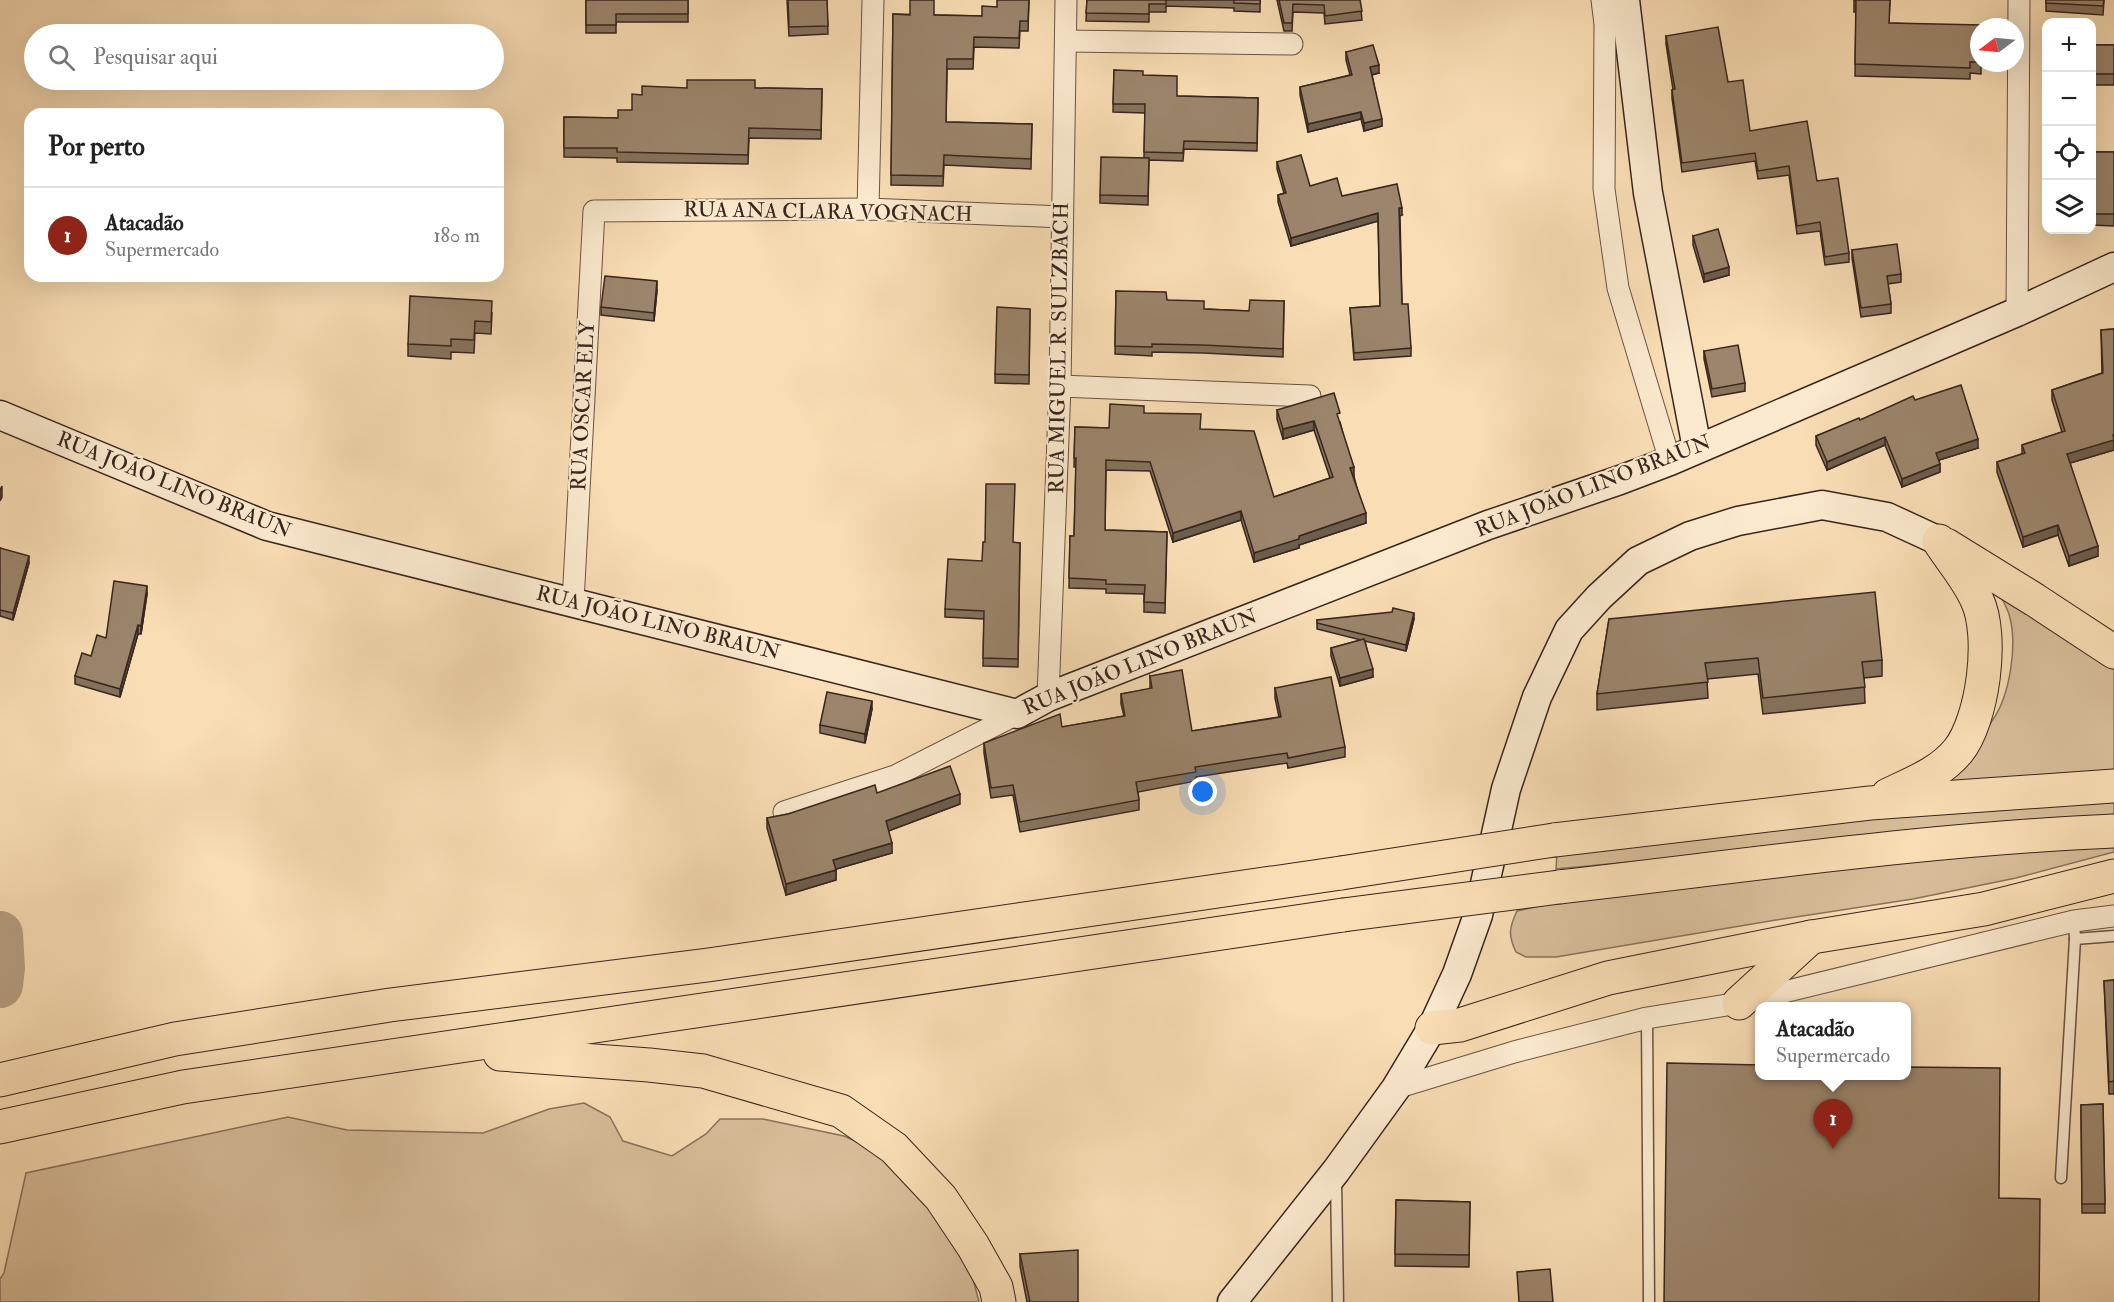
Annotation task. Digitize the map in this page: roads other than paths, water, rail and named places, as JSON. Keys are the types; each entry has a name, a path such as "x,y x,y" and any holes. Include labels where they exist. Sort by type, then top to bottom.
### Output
{"highway":[{"path":"1939,541 2114,652"},
{"path":"1870,803 1930,775 1958,751 1971,726 1979,698 1984,672 1984,623 1977,600 1939,541"},
{"path":"0,1080 175,1039 390,1005 708,965 1554,840 1870,803 2114,786"},
{"path":"0,1127 183,1087 445,1050 723,1006 1343,915 1862,852 2036,834 2114,831"},
{"path":"1432,1028 1460,1025 1608,978 1812,937 1983,909 2114,876"},
{"path":"1739,1003 1812,937"},
{"path":"445,1050 703,1071 841,1111 894,1148 941,1198 973,1245 996,1287 999,1302"}],"street":[{"path":"868,209 873,0"},
{"name":"RUA MIGUEL R. SULZBACH","path":"1048,697 1060,386 1066,0"},
{"path":"1602,0 1605,24 1604,189 1618,288 1670,460"},
{"path":"1625,0 1648,193 1697,448"},
{"path":"2017,312 2019,0"},
{"path":"1066,41 1292,44"},
{"name":"RUA ANA CLARA VOGNACH","path":"594,211 868,209 1062,217"},
{"name":"RUA OSCAR ELY","path":"573,602 594,211"},
{"name":"RUA JOÃO LINO BRAUN","path":"0,415 267,526 1017,714 1048,697 1488,525 1670,460 2017,312 2114,267"},
{"path":"1060,386 1310,396"},
{"path":"1232,1302 1336,1171 1396,1088 1432,1028 1457,974 1478,915 1506,789 1537,697 1569,630 1599,597 1638,561 1690,536 1738,521 1822,505 1887,517 1939,541"},
{"path":"784,812 895,776 1017,714"},
{"path":"1396,1088 1514,1052 1647,1018 1739,1003 2074,930 2114,916"}],"lane":[{"path":"2061,1178 2074,930 2114,936"},
{"path":"1647,1018 1649,1302"},
{"path":"1336,1171 1338,1302"}],"waterway":[{"path":"0,934 2,968 0,985"}],"place":[{"name":"Atacadão","path":"1833,1149"}]}
